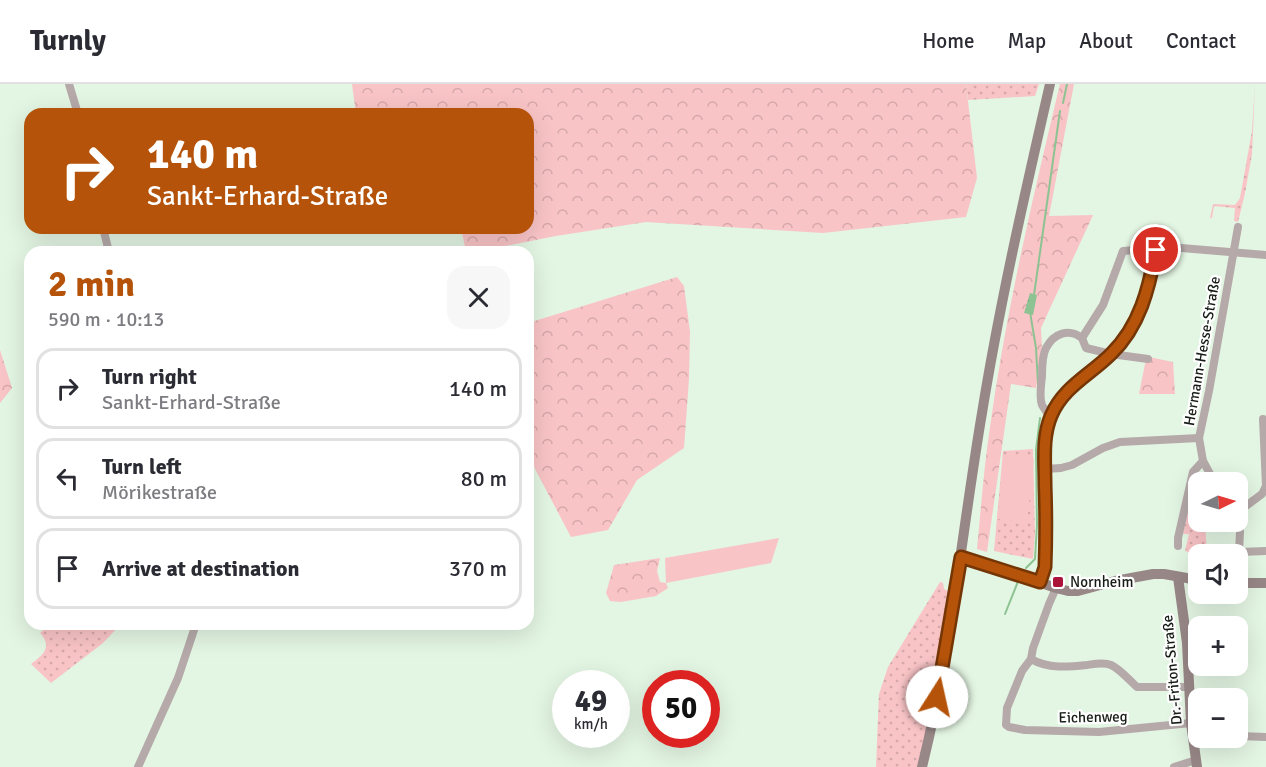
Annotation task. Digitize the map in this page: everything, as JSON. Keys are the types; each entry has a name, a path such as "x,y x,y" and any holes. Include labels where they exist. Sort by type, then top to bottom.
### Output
{"main road":[{"path":"922,767 930,734 961,557 981,414 1000,310 1050,84"},
{"path":"961,557 1056,588 1078,591 1146,574 1164,574 1188,578"},
{"name":"Dr.-Friton-Straße","path":"1178,577 1190,687"},
{"path":"1248,583 1266,583"},
{"name":"Dr.-Friton-Straße","path":"1196,748 1197,763"}],"street":[{"path":"69,84 76,108"},
{"name":"Hermann-Hesse-Straße","path":"1209,472 1203,461 1199,438 1238,227"},
{"path":"1040,582 1045,567 1045,440 1050,417 1066,392 1111,354 1123,341 1136,320 1149,288 1159,228"},
{"path":"1082,338 1106,299 1123,251 1156,248 1266,255"},
{"path":"1050,417 1042,406 1040,397 1046,349 1055,336 1061,333 1072,333 1082,338 1086,348 1148,359"},
{"path":"1248,504 1262,494 1266,486 1263,418"},
{"path":"1045,469 1072,465 1103,448 1120,442 1199,438"},
{"path":"1178,546 1193,472 1203,461"},
{"path":"1248,552 1266,551"},
{"path":"1056,588 1030,659 1039,664 1053,666 1110,664 1137,687 1190,687"},
{"path":"138,767 178,678 194,630"},
{"name":"Eichenweg","path":"1030,659 1022,671 1007,708 1006,725 1009,728 1102,732 1188,723"},
{"path":"1248,736 1266,737"},
{"path":"1174,767 1197,763"}],"green space":[{"path":"352,84 966,84 977,178 966,217 823,233 646,222 505,246 465,246 462,234 534,234 534,108 355,108"},
{"path":"966,84 1039,84 1035,96 968,100"},
{"path":"1060,84 1074,84 1049,216 1093,215 1041,328 1042,348 1036,388 1011,384 987,552 977,549 996,384 1021,254"},
{"path":"1255,84 1252,154 1238,222 1234,221 1235,208 1214,206 1212,218 1210,218 1213,204 1235,205 1240,198 1252,131"},
{"path":"677,277 684,286 690,332 684,448 637,480 608,530 571,537 535,469 534,321"},
{"path":"0,350 12,388 0,403"},
{"path":"1149,357 1173,362 1175,394 1139,394 1146,359"},
{"path":"1033,449 1035,533 1033,559 994,551 1003,451"},
{"path":"1004,456 1034,459 1027,522 997,519"},
{"path":"1188,510 1188,532 1206,532 1206,544 1188,544 1188,552 1185,551 1189,534 1183,534"},
{"path":"779,538 771,563 666,583 665,558"},
{"path":"660,558 657,571 660,582 666,583 668,588 656,596 621,602 610,601 606,593 614,565"},
{"path":"940,582 943,583 944,589 950,592 942,651 919,767 876,767 879,694 888,667"},
{"path":"43,630 115,630 103,643 51,683 31,664 46,647 46,642 40,633"}],"water":[{"path":"1030,293 1037,295 1033,315 1024,313"}],"waterway":[{"path":"1063,103 1067,84"},
{"path":"1034,295 1060,111"},
{"path":"1030,312 1036,348 1038,384"},
{"path":"1026,568 1035,559 1036,450 1040,418"},
{"path":"1005,614 1019,579"}],"place":[{"name":"Nornheim","path":"1058,582"}],"route":[{"path":"937,697 961,557 1040,582 1045,567 1045,440 1050,417 1066,392 1123,341 1136,320 1149,288 1156,250"}]}
